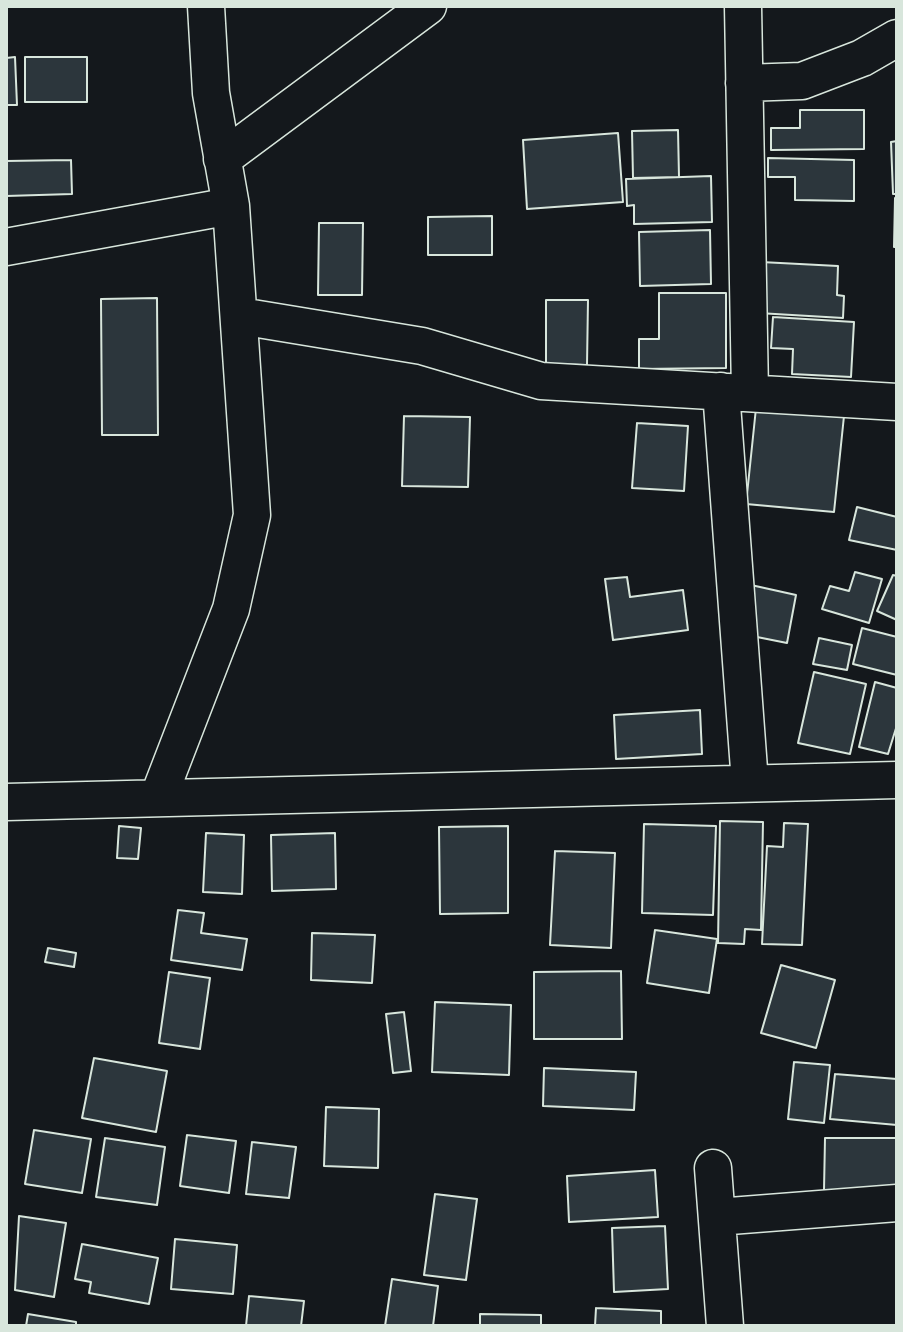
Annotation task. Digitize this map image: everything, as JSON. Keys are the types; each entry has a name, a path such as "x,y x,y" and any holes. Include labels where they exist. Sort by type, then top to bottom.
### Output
{"street":[{"path":"158,798 231,609 252,515 231,206 211,93 206,6"},
{"path":"222,159 428,6"},
{"path":"743,6 736,392 750,783"},
{"path":"744,83 802,81 862,58 897,38"},
{"path":"6,247 231,206"},
{"path":"240,316 422,346 541,381 897,402"},
{"path":"6,802 897,780"},
{"path":"713,1168 725,1326"},
{"path":"717,1217 897,1203"}],"building":[{"path":"15,57 17,105 6,105 6,58"},
{"path":"25,57 87,57 87,102 25,102"},
{"path":"800,110 864,110 864,149 771,150 771,128 800,128"},
{"path":"678,130 679,177 633,178 632,131"},
{"path":"618,133 623,202 527,209 523,140"},
{"path":"897,141 897,194 893,194 891,142"},
{"path":"768,158 854,160 854,201 795,200 795,177 768,177"},
{"path":"71,160 72,194 6,196 6,161"},
{"path":"711,176 712,222 634,224 634,205 627,206 626,179"},
{"path":"897,198 897,247 894,247"},
{"path":"492,216 492,255 428,255 428,217"},
{"path":"319,223 363,223 362,295 318,295"},
{"path":"710,230 711,284 640,286 639,232"},
{"path":"761,262 838,266 837,295 844,296 843,318 758,313"},
{"path":"659,293 726,293 726,368 639,369 639,339 659,339"},
{"path":"157,298 158,435 102,435 101,299"},
{"path":"546,300 588,300 587,365 546,364"},
{"path":"773,317 854,322 851,377 792,374 793,349 771,348"},
{"path":"756,408 844,416 834,512 746,504"},
{"path":"404,416 470,417 468,487 402,486"},
{"path":"637,423 688,426 684,491 632,488"},
{"path":"857,507 897,517 897,550 849,540"},
{"path":"855,572 882,579 869,623 822,609 830,586 849,591"},
{"path":"893,575 897,576 897,620 877,611"},
{"path":"627,577 630,597 683,590 688,630 613,640 605,579"},
{"path":"751,585 796,595 787,643 742,634"},
{"path":"862,628 897,637 897,675 853,664"},
{"path":"819,638 852,645 847,670 813,664"},
{"path":"814,672 866,684 850,754 798,743"},
{"path":"875,682 897,688 897,725 888,754 859,747"},
{"path":"700,710 702,754 616,759 614,715"},
{"path":"720,821 763,822 761,930 745,929 744,944 718,943"},
{"path":"784,823 808,824 802,945 762,944 767,846 783,847"},
{"path":"644,824 716,826 713,915 642,913"},
{"path":"119,826 141,828 138,859 117,858"},
{"path":"508,826 508,913 440,914 439,827"},
{"path":"206,833 244,835 242,894 203,892"},
{"path":"335,833 336,889 272,891 271,835"},
{"path":"555,851 615,853 611,948 550,945"},
{"path":"178,910 204,913 201,933 247,939 242,970 171,960"},
{"path":"655,930 717,939 709,993 647,983"},
{"path":"312,933 375,935 372,983 311,980"},
{"path":"48,948 76,953 74,967 45,962"},
{"path":"781,965 835,980 816,1048 761,1033"},
{"path":"621,971 622,1039 534,1039 534,972"},
{"path":"169,972 210,978 200,1049 159,1043"},
{"path":"435,1002 511,1005 509,1075 432,1072"},
{"path":"404,1012 411,1071 393,1073 386,1014"},
{"path":"94,1058 167,1071 156,1132 82,1118"},
{"path":"794,1062 830,1065 824,1123 788,1119"},
{"path":"544,1068 636,1072 634,1110 543,1106"},
{"path":"835,1074 897,1079 897,1125 830,1119"},
{"path":"326,1107 379,1109 378,1168 324,1166"},
{"path":"34,1130 91,1139 82,1193 25,1184"},
{"path":"187,1135 236,1141 229,1193 180,1186"},
{"path":"105,1138 165,1147 157,1205 96,1197"},
{"path":"825,1138 897,1138 897,1190 824,1190"},
{"path":"252,1142 296,1147 289,1198 246,1194"},
{"path":"655,1170 658,1217 569,1222 567,1176"},
{"path":"435,1194 477,1199 466,1280 424,1275"},
{"path":"19,1216 66,1223 54,1297 15,1290"},
{"path":"665,1226 668,1289 614,1292 612,1228"},
{"path":"175,1239 237,1245 233,1294 171,1289"},
{"path":"82,1244 158,1258 149,1304 89,1293 91,1282 75,1279"},
{"path":"392,1279 438,1286 433,1326 385,1326"},
{"path":"249,1296 304,1301 301,1326 246,1326"},
{"path":"596,1308 661,1311 661,1326 595,1326"},
{"path":"28,1314 76,1322 76,1326 26,1326"},
{"path":"480,1314 541,1315 541,1326 480,1326"}]}
